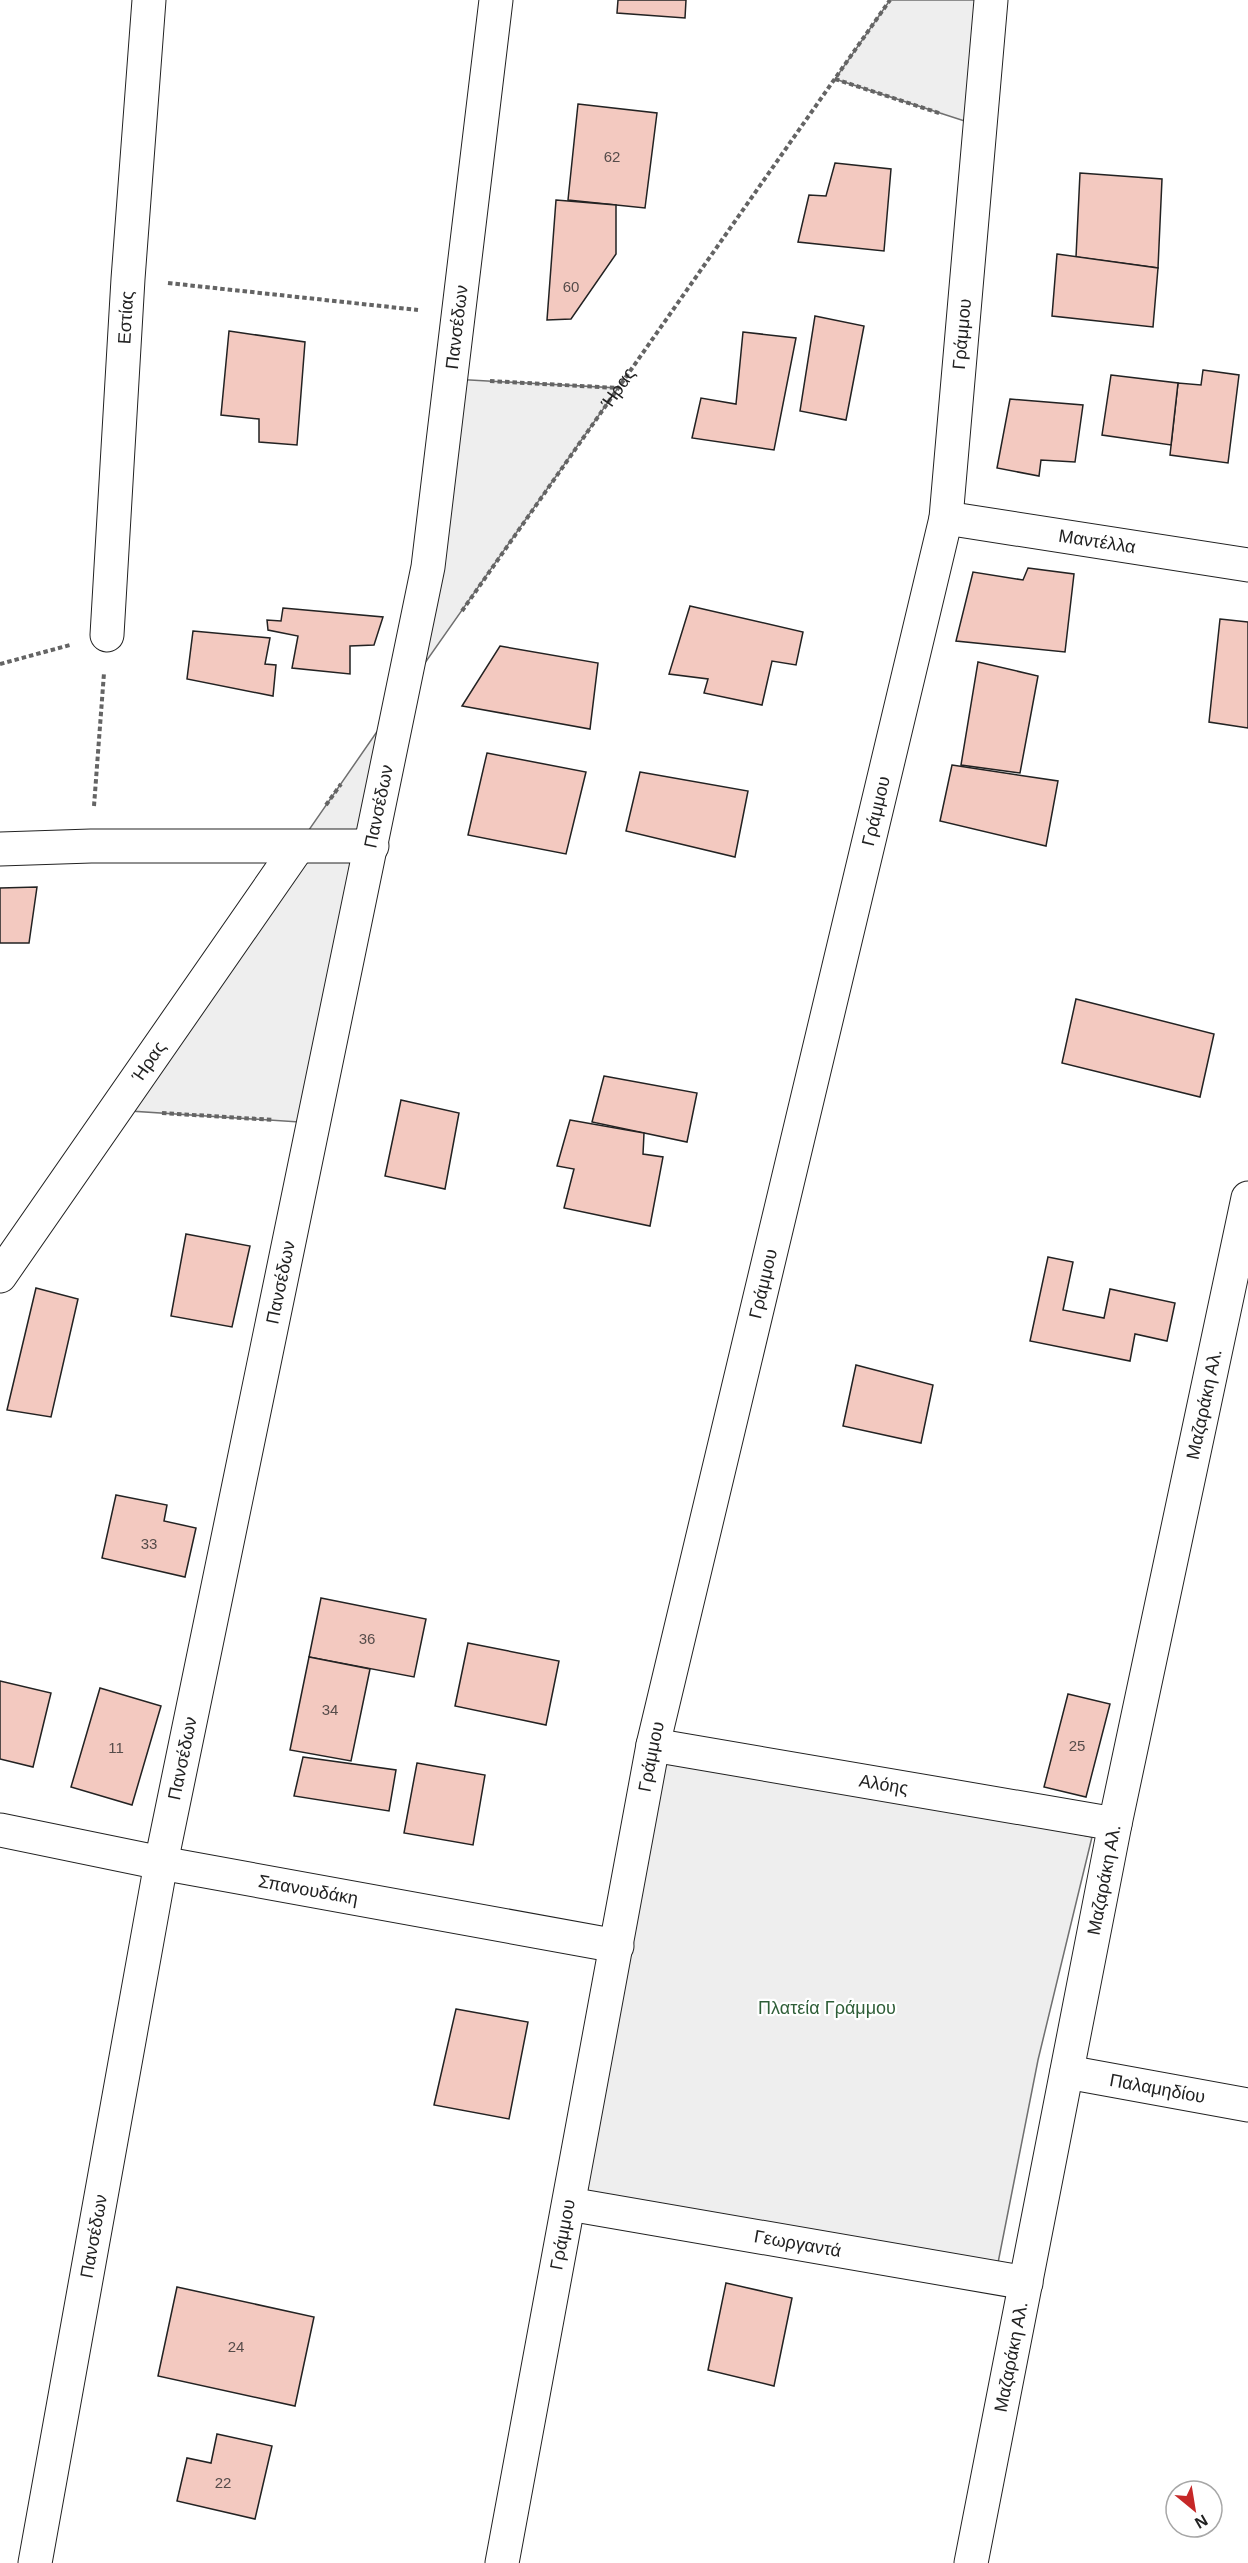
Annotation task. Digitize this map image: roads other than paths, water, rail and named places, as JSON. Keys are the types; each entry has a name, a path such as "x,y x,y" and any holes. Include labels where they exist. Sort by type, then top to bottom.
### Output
{"street":[{"name":"Εστίας","path":"107,635 128,279 149,0"},
{"name":"Πανσέδων","path":"35,2563 160,1863 428,567 496,0"},
{"name":"Γράμμου","path":"502,2563 654,1745 946,518 991,0"},
{"name":"Μαντέλλα","path":"946,518 1248,565"},
{"path":"0,849 91,846 297,848 372,846"},
{"name":"Ήρας","path":"0,1275 297,848"},
{"name":"Μαζαράκη Αλ.","path":"971,2563 1115,1824 1248,1198"},
{"name":"Αλόης","path":"654,1745 1115,1824"},
{"name":"Σπανουδάκη","path":"0,1830 160,1863 616,1946"},
{"name":"Παλαμηδίου","path":"1067,2072 1248,2104"},
{"name":"Γεωργαντά","path":"569,2204 1026,2283"}],"park label":[{"name":"Πλατεία Γράμμου","path":"827,2008"}]}
